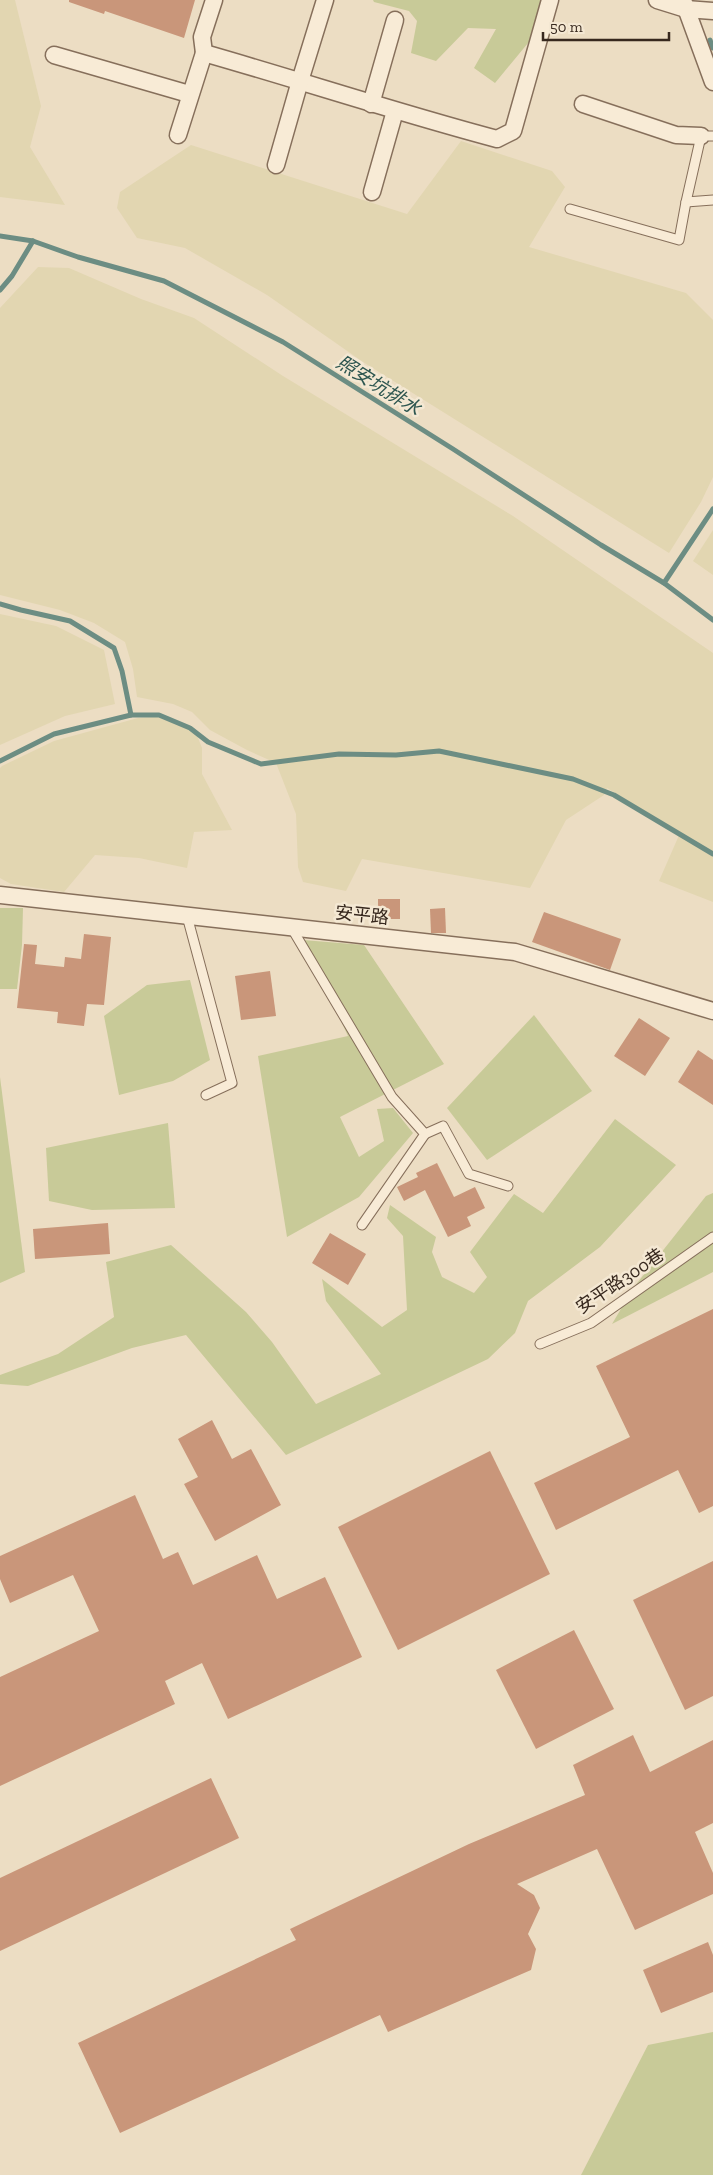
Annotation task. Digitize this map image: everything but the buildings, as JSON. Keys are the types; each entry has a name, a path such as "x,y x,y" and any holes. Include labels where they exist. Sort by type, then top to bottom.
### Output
{"street":[{"path":"178,135 204,53 202,37 214,0"},
{"path":"276,165 325,0"},
{"path":"204,53 300,81 395,112 498,139 512,131 550,0"},
{"path":"657,0 708,7"},
{"path":"684,5 713,82"},
{"path":"371,104 395,20"},
{"path":"54,55 190,94"},
{"path":"583,104 676,135 707,136"},
{"path":"372,192 395,112"},
{"name":"安平路","path":"0,895 515,952 713,1011"}],"lane":[{"path":"570,209 679,240 686,202 707,136"},
{"path":"686,202 713,200"},
{"path":"187,916 232,1083 206,1095"},
{"path":"291,927 392,1097 425,1134"},
{"path":"362,1225 425,1134 443,1126 469,1174 508,1186"},
{"name":"安平路300巷","path":"540,1344 591,1323 713,1236"}],"shaded area":[{"path":"0,0 15,0 41,106 30,147 65,205 0,197"},
{"path":"461,141 552,171 565,187 529,247 686,293 713,320 713,477 701,502 669,553 363,362 267,295 185,248 137,238 117,208 120,192 191,145 407,214"},
{"path":"38,267 69,268 141,299 194,318 283,376 513,516 713,653 713,902 659,881 680,833 607,788 604,795 566,820 530,888 362,859 346,891 303,882 298,867 296,814 276,763 210,730 192,712 173,704 137,697 133,669 125,642 94,623 60,610 0,595 0,308"},
{"path":"713,530 713,575 693,561"},
{"path":"0,614 56,626 104,650 115,704 65,716 0,745"},
{"path":"167,716 194,728 202,748 202,774 232,830 194,832 187,868 139,858 95,855 64,892 11,884 0,878 0,768 2,766 54,741 138,718"}],"green space":[{"path":"373,0 544,0 533,37 495,83 474,68 496,29 468,28 436,61 411,53 417,21 409,11 374,2"},
{"path":"0,908 23,908 22,945 17,989 0,989"},
{"path":"303,940 364,945 444,1064 340,1117 359,1157 384,1141 377,1109 393,1108 413,1133 359,1197 287,1237 258,1056 348,1036"},
{"path":"190,980 210,1060 173,1081 119,1095 104,1016 147,985"},
{"path":"534,1015 592,1091 487,1160 447,1108"},
{"path":"0,1077 25,1272 0,1283"},
{"path":"615,1119 676,1165 600,1247 528,1301 515,1333 488,1359 286,1455 186,1335 132,1348 28,1386 0,1384 0,1375 58,1354 114,1317 106,1262 171,1245 246,1312 272,1342 316,1404 381,1374 326,1301 322,1279 382,1327 407,1310 403,1236 387,1218 390,1205 436,1237 432,1252 442,1277 474,1293 487,1277 470,1252 514,1194 543,1213"},
{"path":"168,1123 175,1208 92,1210 49,1201 46,1148"},
{"path":"713,1193 713,1272 612,1324 634,1287 706,1196"},
{"path":"713,2032 713,2175 581,2175 648,2045"}],"waterway":[{"path":"710,40 713,48"},
{"name":"照安坑排水","path":"0,236 33,241 78,257 164,281 283,342 601,545 664,583 713,620"},
{"path":"0,290 12,276 33,241"},
{"path":"664,583 713,509"},
{"path":"0,604 70,621 114,648 122,671 131,715"},
{"path":"0,761 54,734 131,715 159,715 190,728 208,742 261,764 339,754 396,755 439,751 573,779 614,795 713,854"}]}
